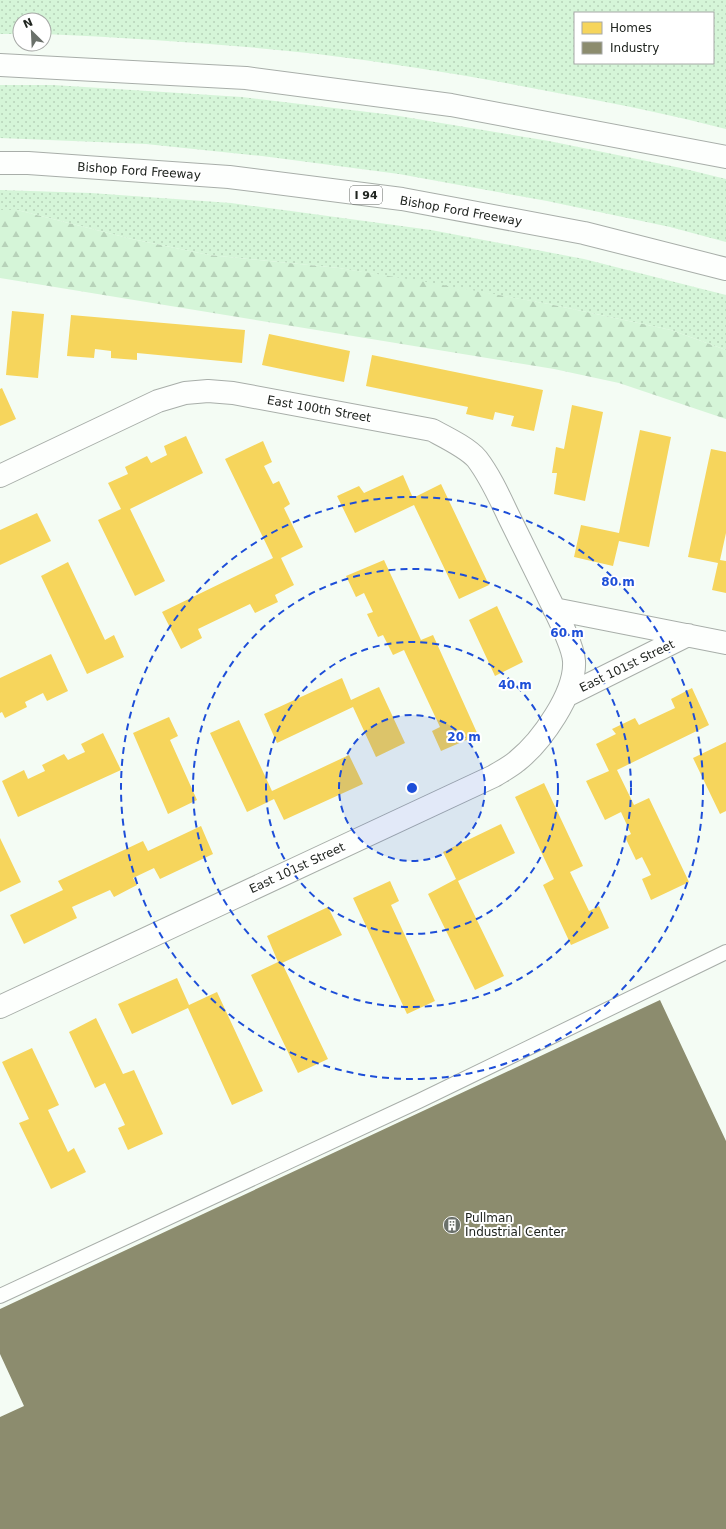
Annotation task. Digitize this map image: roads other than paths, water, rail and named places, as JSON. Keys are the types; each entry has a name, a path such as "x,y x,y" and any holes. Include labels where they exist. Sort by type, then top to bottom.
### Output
{"main road":[{"path":"0,65 246,78 451,105 726,157"},
{"name":"Bishop Ford Freeway","path":"0,163 28,163 229,177 402,200 584,233 726,269"},
{"name":"East 100th Street","path":"0,476 158,401 185,393 208,391 233,393 432,430 456,443 476,458 493,484 554,609"},
{"path":"554,609 726,643"},
{"name":"East 101st Street","path":"0,1007 494,776 517,761 538,740 555,717 566,696 572,680 574,661 570,645 554,609"},
{"name":"East 101st Street","path":"566,696 688,635"}],"lane":[{"path":"0,1296 419,1101 726,952"}],"place":[{"name":"Pullman Industrial Center","path":"452,1225"}]}
